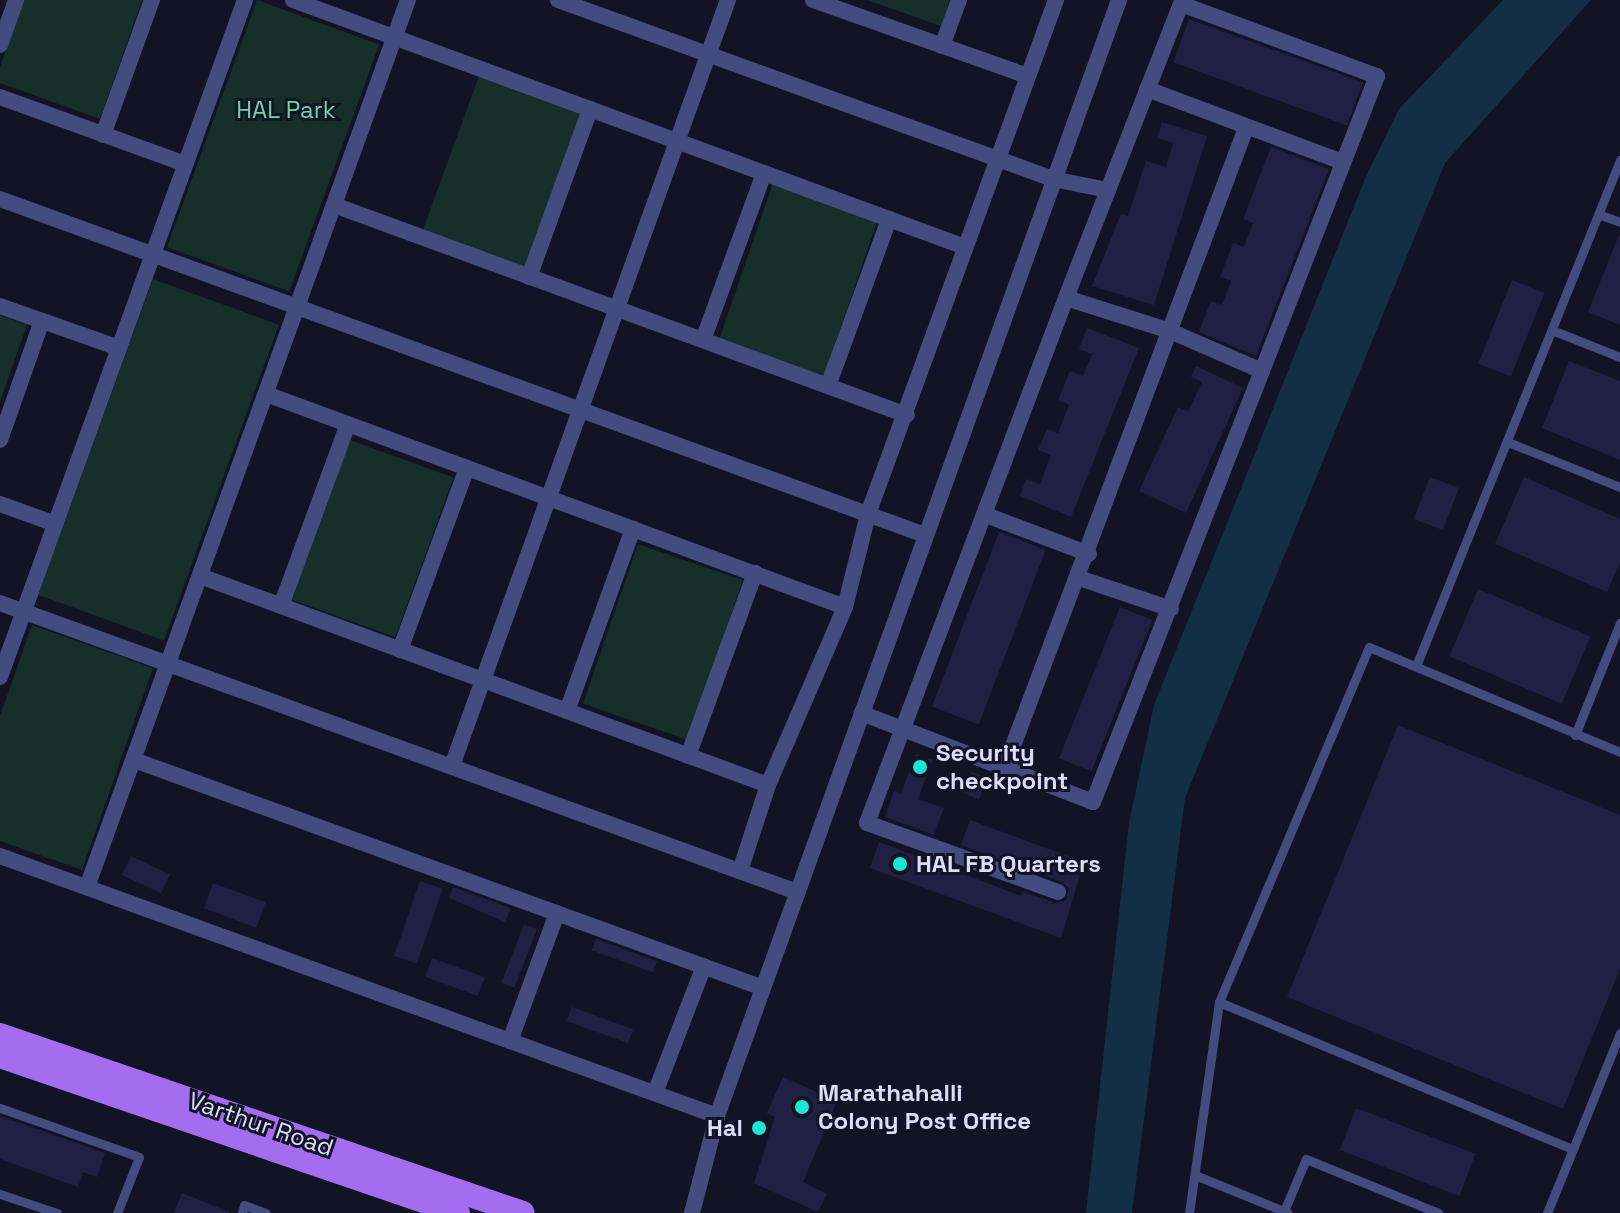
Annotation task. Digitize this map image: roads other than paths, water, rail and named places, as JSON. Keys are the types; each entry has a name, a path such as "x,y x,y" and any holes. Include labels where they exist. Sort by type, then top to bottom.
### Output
{"main road":[{"name":"Varthur Road","path":"0,1035 523,1213"},
{"name":"Varthur Road","path":"0,1056 458,1213"}],"street":[{"path":"0,45 16,0"},
{"path":"103,135 152,0"},
{"path":"0,677 245,0"},
{"path":"293,0 965,247"},
{"path":"87,887 408,0"},
{"path":"558,0 1053,179 1108,190"},
{"path":"452,766 728,0"},
{"path":"942,46 959,0"},
{"path":"740,871 768,785 845,607 868,514 907,415 1056,0"},
{"path":"692,1213 717,1116 1119,0"},
{"path":"817,1 1028,76"},
{"path":"861,713 903,728 1005,767 1093,802 1377,76 1181,4 1147,89 986,515 903,728 867,823 1058,892"},
{"path":"1147,89 1342,162"},
{"path":"0,97 185,164"},
{"path":"529,277 590,109"},
{"path":"1005,767 1089,554 1246,128"},
{"path":"703,340 764,173"},
{"path":"0,199 925,535"},
{"path":"334,205 907,415"},
{"path":"828,386 889,219"},
{"path":"1066,298 1170,331 1262,371"},
{"path":"0,306 119,348"},
{"path":"0,440 42,321"},
{"path":"266,394 845,607"},
{"path":"281,606 348,424"},
{"path":"400,650 467,468"},
{"path":"0,504 56,524"},
{"path":"986,515 1089,554"},
{"path":"567,711 633,529"},
{"path":"688,756 755,573"},
{"path":"200,576 768,785"},
{"path":"1079,578 1171,609"},
{"path":"0,603 797,892"},
{"path":"134,760 763,988"},
{"path":"0,856 717,1116"},
{"path":"510,1041 557,913"},
{"path":"655,1093 704,966"}],"lane":[{"path":"1416,666 1620,160"},
{"path":"1598,214 1620,222"},
{"path":"1552,330 1620,357"},
{"path":"1508,442 1620,487"},
{"path":"1575,735 1620,623"},
{"path":"1189,1213 1219,1002 1369,647 1620,752"},
{"path":"1219,1002 1573,1149"},
{"path":"1547,1213 1620,1033"},
{"path":"0,1108 139,1157 117,1213"},
{"path":"1195,1175 1286,1212 1306,1159 1438,1213"},
{"path":"0,1194 57,1213"},
{"path":"242,1213 244,1205 266,1213"}],"water":[{"path":"1503,0 1591,0 1445,163 1185,798 1132,1213 1086,1213 1129,823 1154,705 1367,174 1399,109"}],"place":[{"name":"Security checkpoint","path":"920,767"},
{"name":"HAL FB Quarters","path":"900,864"},
{"name":"Marathahalli Colony Post Office","path":"802,1107"},
{"name":"Hal","path":"759,1128"}],"park label":[{"name":"HAL Park","path":"286,110"}]}
